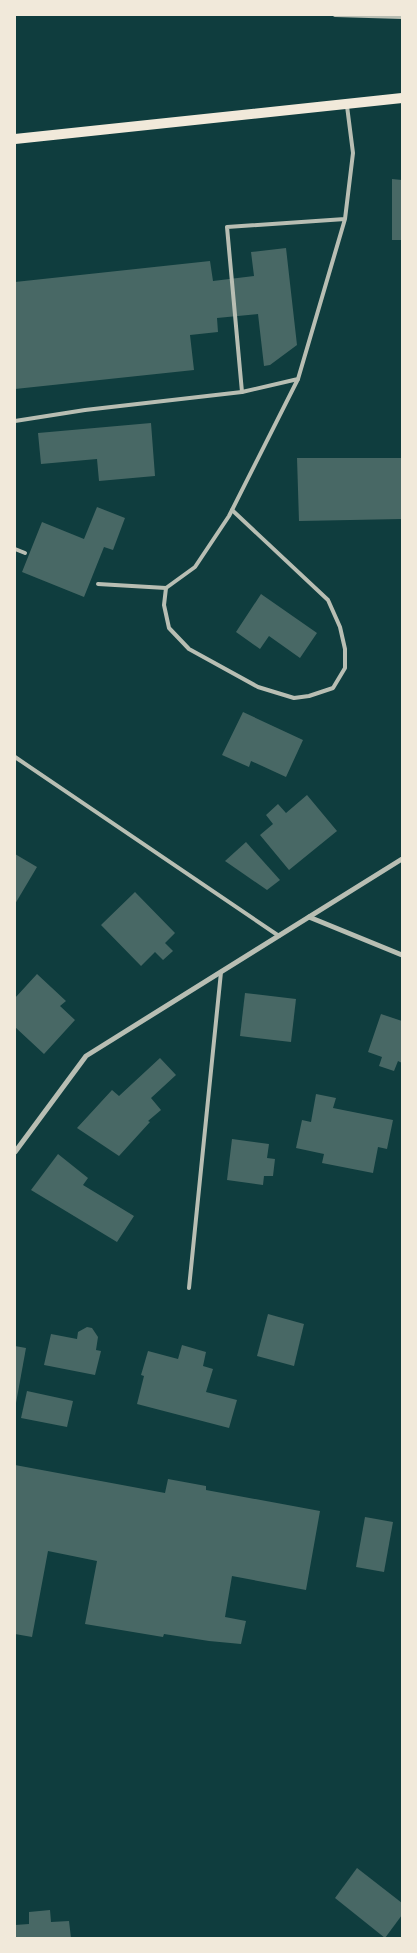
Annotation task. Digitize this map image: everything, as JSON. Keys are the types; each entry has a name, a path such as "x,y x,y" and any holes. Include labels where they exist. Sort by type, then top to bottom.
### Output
{"main road":[{"path":"15,139 402,98"}],"street":[{"path":"15,1152 86,1056 402,859"},
{"path":"309,917 402,954"}],"lane":[{"path":"335,15 402,17"},
{"path":"98,584 166,588 195,567 232,510 298,379 345,219 353,153 347,104"},
{"path":"242,392 227,227 345,219"},
{"path":"15,421 85,410 242,392 298,379"},
{"path":"166,588 164,605 169,628 189,649 258,687 294,698 309,696 333,688 345,668 345,650 340,627 328,600 232,510"},
{"path":"15,549 25,553"},
{"path":"15,757 279,936"},
{"path":"189,1288 221,972"}],"building":[{"path":"392,179 402,180 402,240 392,240"},
{"path":"286,248 297,345 270,365 264,366 258,314 217,318 218,332 190,335 194,370 15,389 15,282 210,261 213,281 254,276 251,252"},
{"path":"151,423 155,476 99,481 97,459 41,464 38,433"},
{"path":"297,458 402,458 402,519 299,521"},
{"path":"97,507 125,518 113,550 104,547 84,597 22,572 42,522 84,539"},
{"path":"261,594 317,633 300,658 269,636 260,649 236,632"},
{"path":"243,712 303,740 286,777 251,761 249,767 222,755"},
{"path":"307,795 337,831 289,870 260,835 273,824 266,815 278,804 286,813"},
{"path":"246,842 280,880 267,890 225,861"},
{"path":"15,854 37,867 15,904"},
{"path":"135,892 175,933 165,943 173,951 163,960 155,952 141,966 101,925"},
{"path":"37,974 66,1001 60,1006 75,1020 44,1054 15,1027 15,998"},
{"path":"245,993 296,999 291,1042 240,1036"},
{"path":"381,1014 402,1021 402,1063 398,1061 394,1071 379,1066 382,1057 368,1052"},
{"path":"160,1058 176,1075 151,1098 161,1110 148,1121 150,1122 119,1156 77,1128 112,1090 119,1096"},
{"path":"316,1094 336,1098 333,1108 393,1120 387,1149 378,1147 373,1173 322,1163 324,1154 296,1148 302,1120 311,1122"},
{"path":"232,1139 269,1144 267,1158 275,1159 273,1176 264,1176 263,1185 227,1180"},
{"path":"58,1154 88,1178 83,1185 134,1216 117,1242 31,1190"},
{"path":"268,1314 304,1324 294,1366 257,1356"},
{"path":"87,1327 92,1328 98,1337 96,1350 101,1351 95,1375 44,1365 51,1334 77,1339 78,1332"},
{"path":"182,1345 206,1352 203,1366 213,1369 206,1392 237,1400 229,1428 137,1404 144,1376 141,1375 148,1351 178,1359"},
{"path":"15,1346 26,1348 16,1403 15,1403"},
{"path":"27,1391 73,1401 67,1427 21,1418"},
{"path":"15,1465 165,1493 168,1479 206,1486 206,1490 320,1511 306,1590 232,1576 225,1617 246,1621 241,1644 164,1634 163,1637 85,1624 97,1561 48,1551 32,1637 15,1634"},
{"path":"365,1517 393,1522 384,1572 356,1567"},
{"path":"357,1868 402,1903 402,1915 385,1938 335,1898"},
{"path":"50,1910 51,1922 69,1921 71,1938 15,1938 15,1925 29,1924 29,1912"}]}
